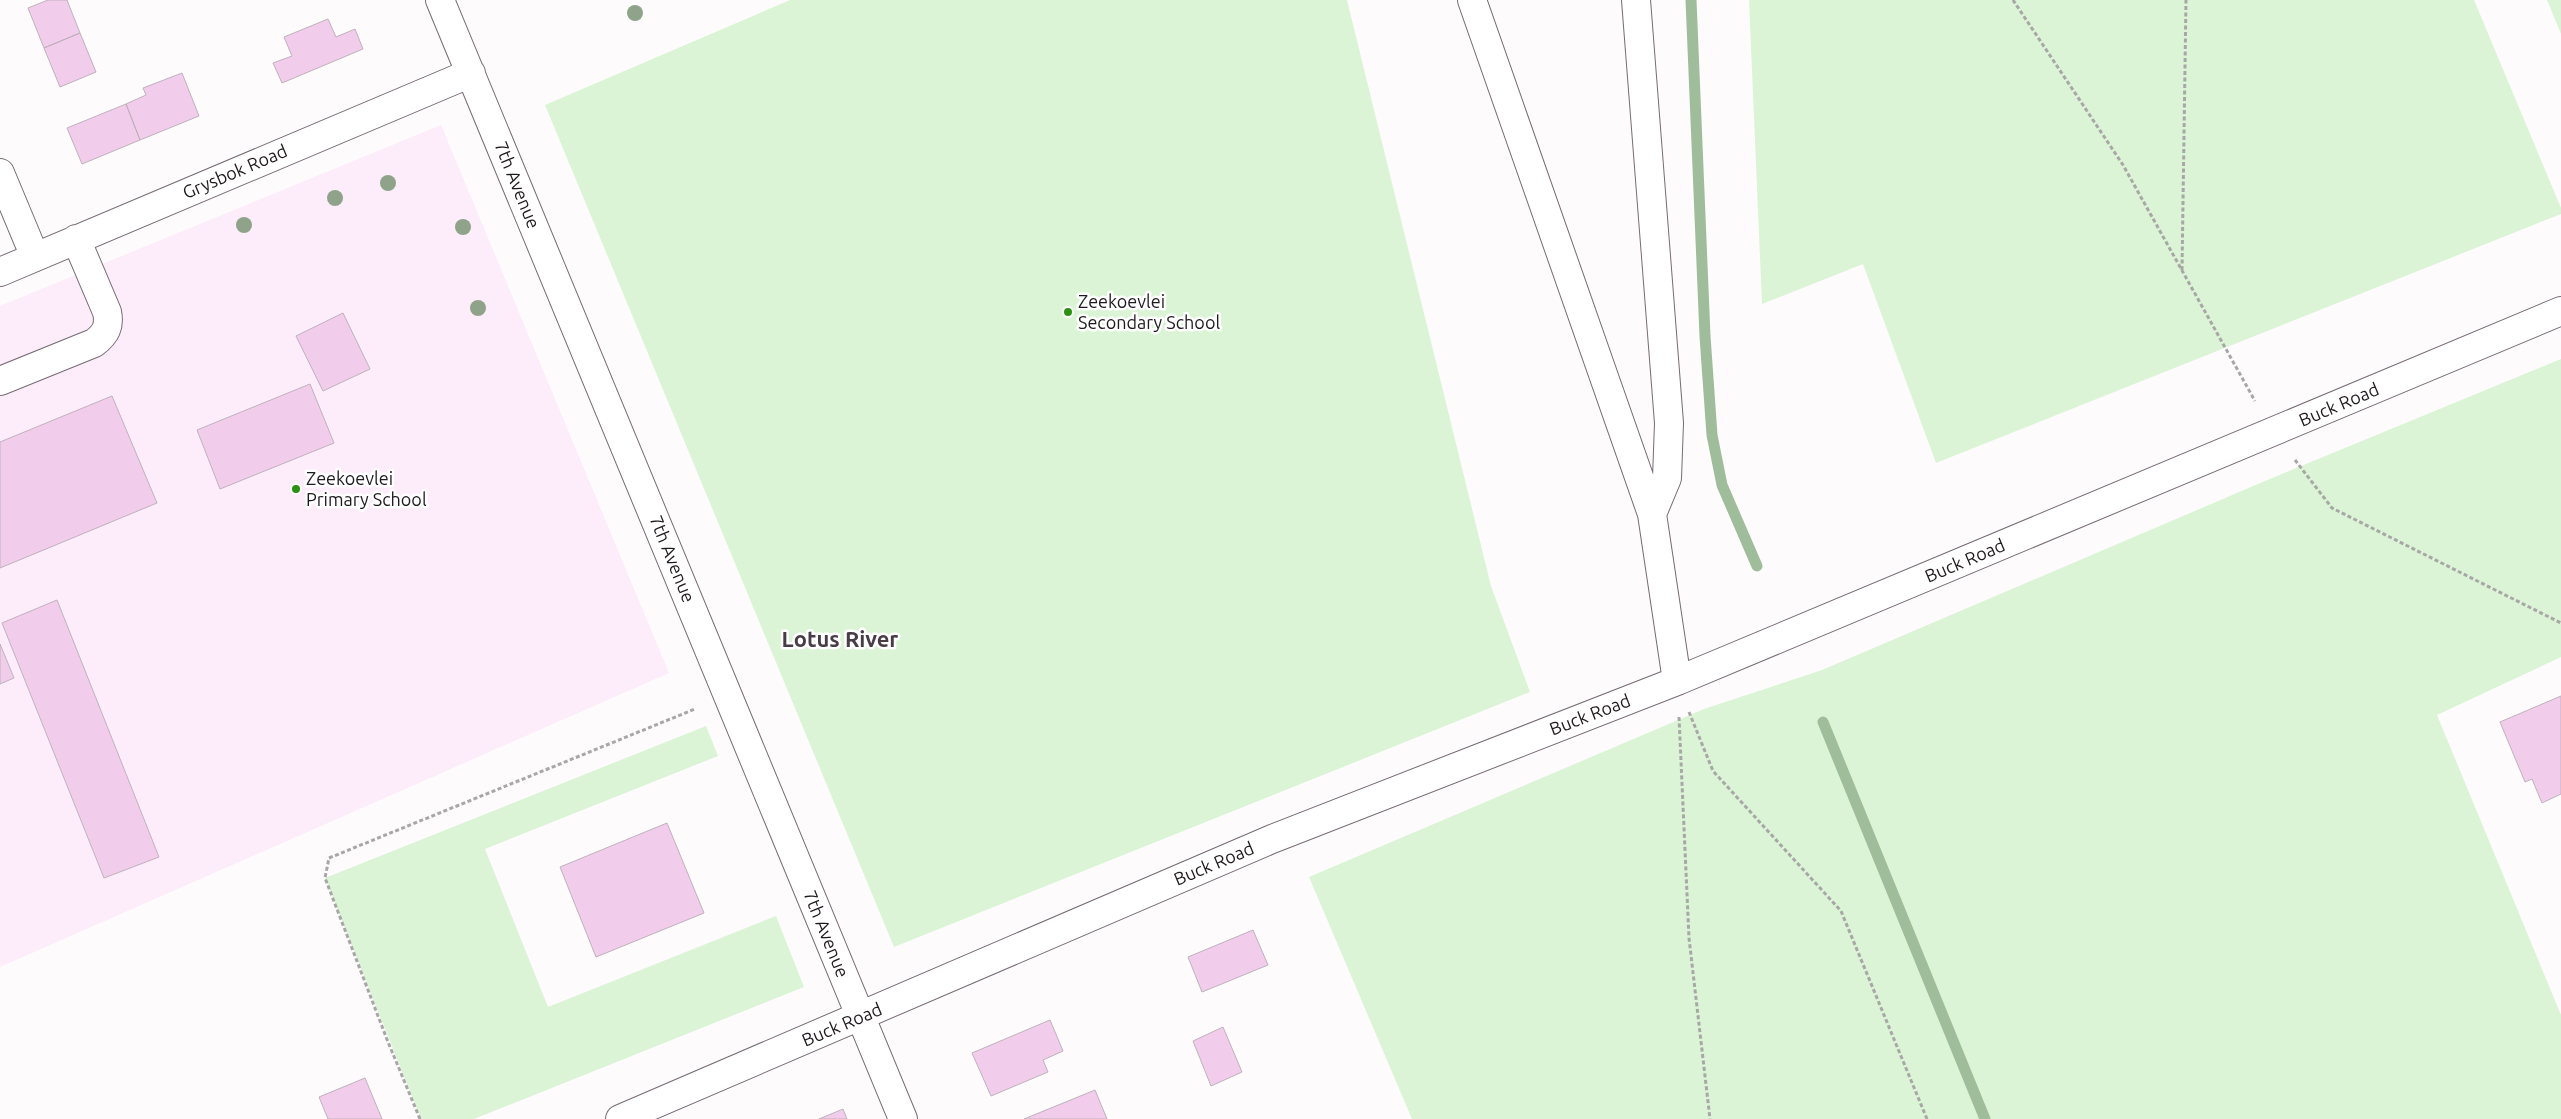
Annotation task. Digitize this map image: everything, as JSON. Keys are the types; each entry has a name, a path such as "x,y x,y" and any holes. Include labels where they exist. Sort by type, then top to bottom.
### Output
{"street":[{"name":"7th Avenue","path":"440,0 903,1119"},
{"path":"1472,0 1652,514 1677,681"},
{"path":"1636,0 1669,423 1667,478 1652,514"},
{"name":"Grysbok Road","path":"0,272 471,73"},
{"path":"0,174 35,258"},
{"path":"0,381 94,343 106,331 109,324 107,312 76,239"},
{"name":"Buck Road","path":"620,1119 1272,839 1677,681 2561,311"}],"path":[{"path":"2013,0 2123,165 2273,432 2332,508 2561,623"},
{"path":"2182,271 2186,0"},
{"path":"1677,681 1689,938 1710,1119"},
{"path":"1677,681 1713,771 1841,911 1927,1119"},
{"path":"420,1119 388,1042 325,878 329,858 728,695"}],"shaded area":[{"name":"Zeekoevlei Primary School","path":"441,125 669,673 0,967 0,306"}],"green space":[{"name":"Zeekoevlei Secondary School","path":"790,0 1347,0 1491,586 1530,692 894,947 545,105"},
{"path":"1749,0 2474,0 2561,208 2561,214 1936,463 1863,264 1762,304"},
{"path":"2547,0 2561,0 2561,34"},
{"path":"2561,359 2561,657 2437,715 2561,1015 2561,1119 1412,1119 1309,877 1704,709 1822,670 2265,481"},
{"path":"706,726 718,756 485,849 548,1007 776,916 804,987 474,1119 421,1119 325,878"}],"building":[{"path":"48,0 67,0 80,33 44,48 28,8"},
{"path":"328,19 336,37 355,29 363,49 282,83 273,63 292,56 284,37"},
{"path":"80,33 96,72 60,87 44,48"},
{"path":"182,73 199,116 140,140 126,104 146,95 143,88"},
{"path":"126,104 140,140 82,164 67,128"},
{"path":"343,313 370,369 323,391 296,336"},
{"path":"310,384 334,443 220,489 197,430"},
{"path":"112,396 157,503 0,568 0,442"},
{"path":"57,600 159,857 104,878 2,623"},
{"path":"0,644 14,678 0,684"},
{"path":"2561,696 2561,794 2542,803 2532,779 2525,782 2500,722"},
{"path":"667,823 704,913 596,957 560,867"},
{"path":"1253,930 1268,965 1202,992 1188,957"},
{"path":"1050,1020 1063,1051 1043,1060 1048,1072 991,1096 972,1053"},
{"path":"1223,1027 1242,1072 1211,1086 1193,1041"},
{"path":"365,1078 382,1119 328,1119 319,1097"},
{"path":"1095,1090 1107,1119 1024,1119"},
{"path":"843,1109 847,1119 819,1119"}],"waterway":[{"path":"1691,0 1705,336 1712,435 1722,485 1757,566"},
{"path":"1823,722 1985,1119"}],"place":[{"name":"Zeekoevlei Secondary School","path":"1068,312"},
{"name":"Zeekoevlei Primary School","path":"296,489"}],"district":[{"name":"Lotus River","path":"840,639"}]}
